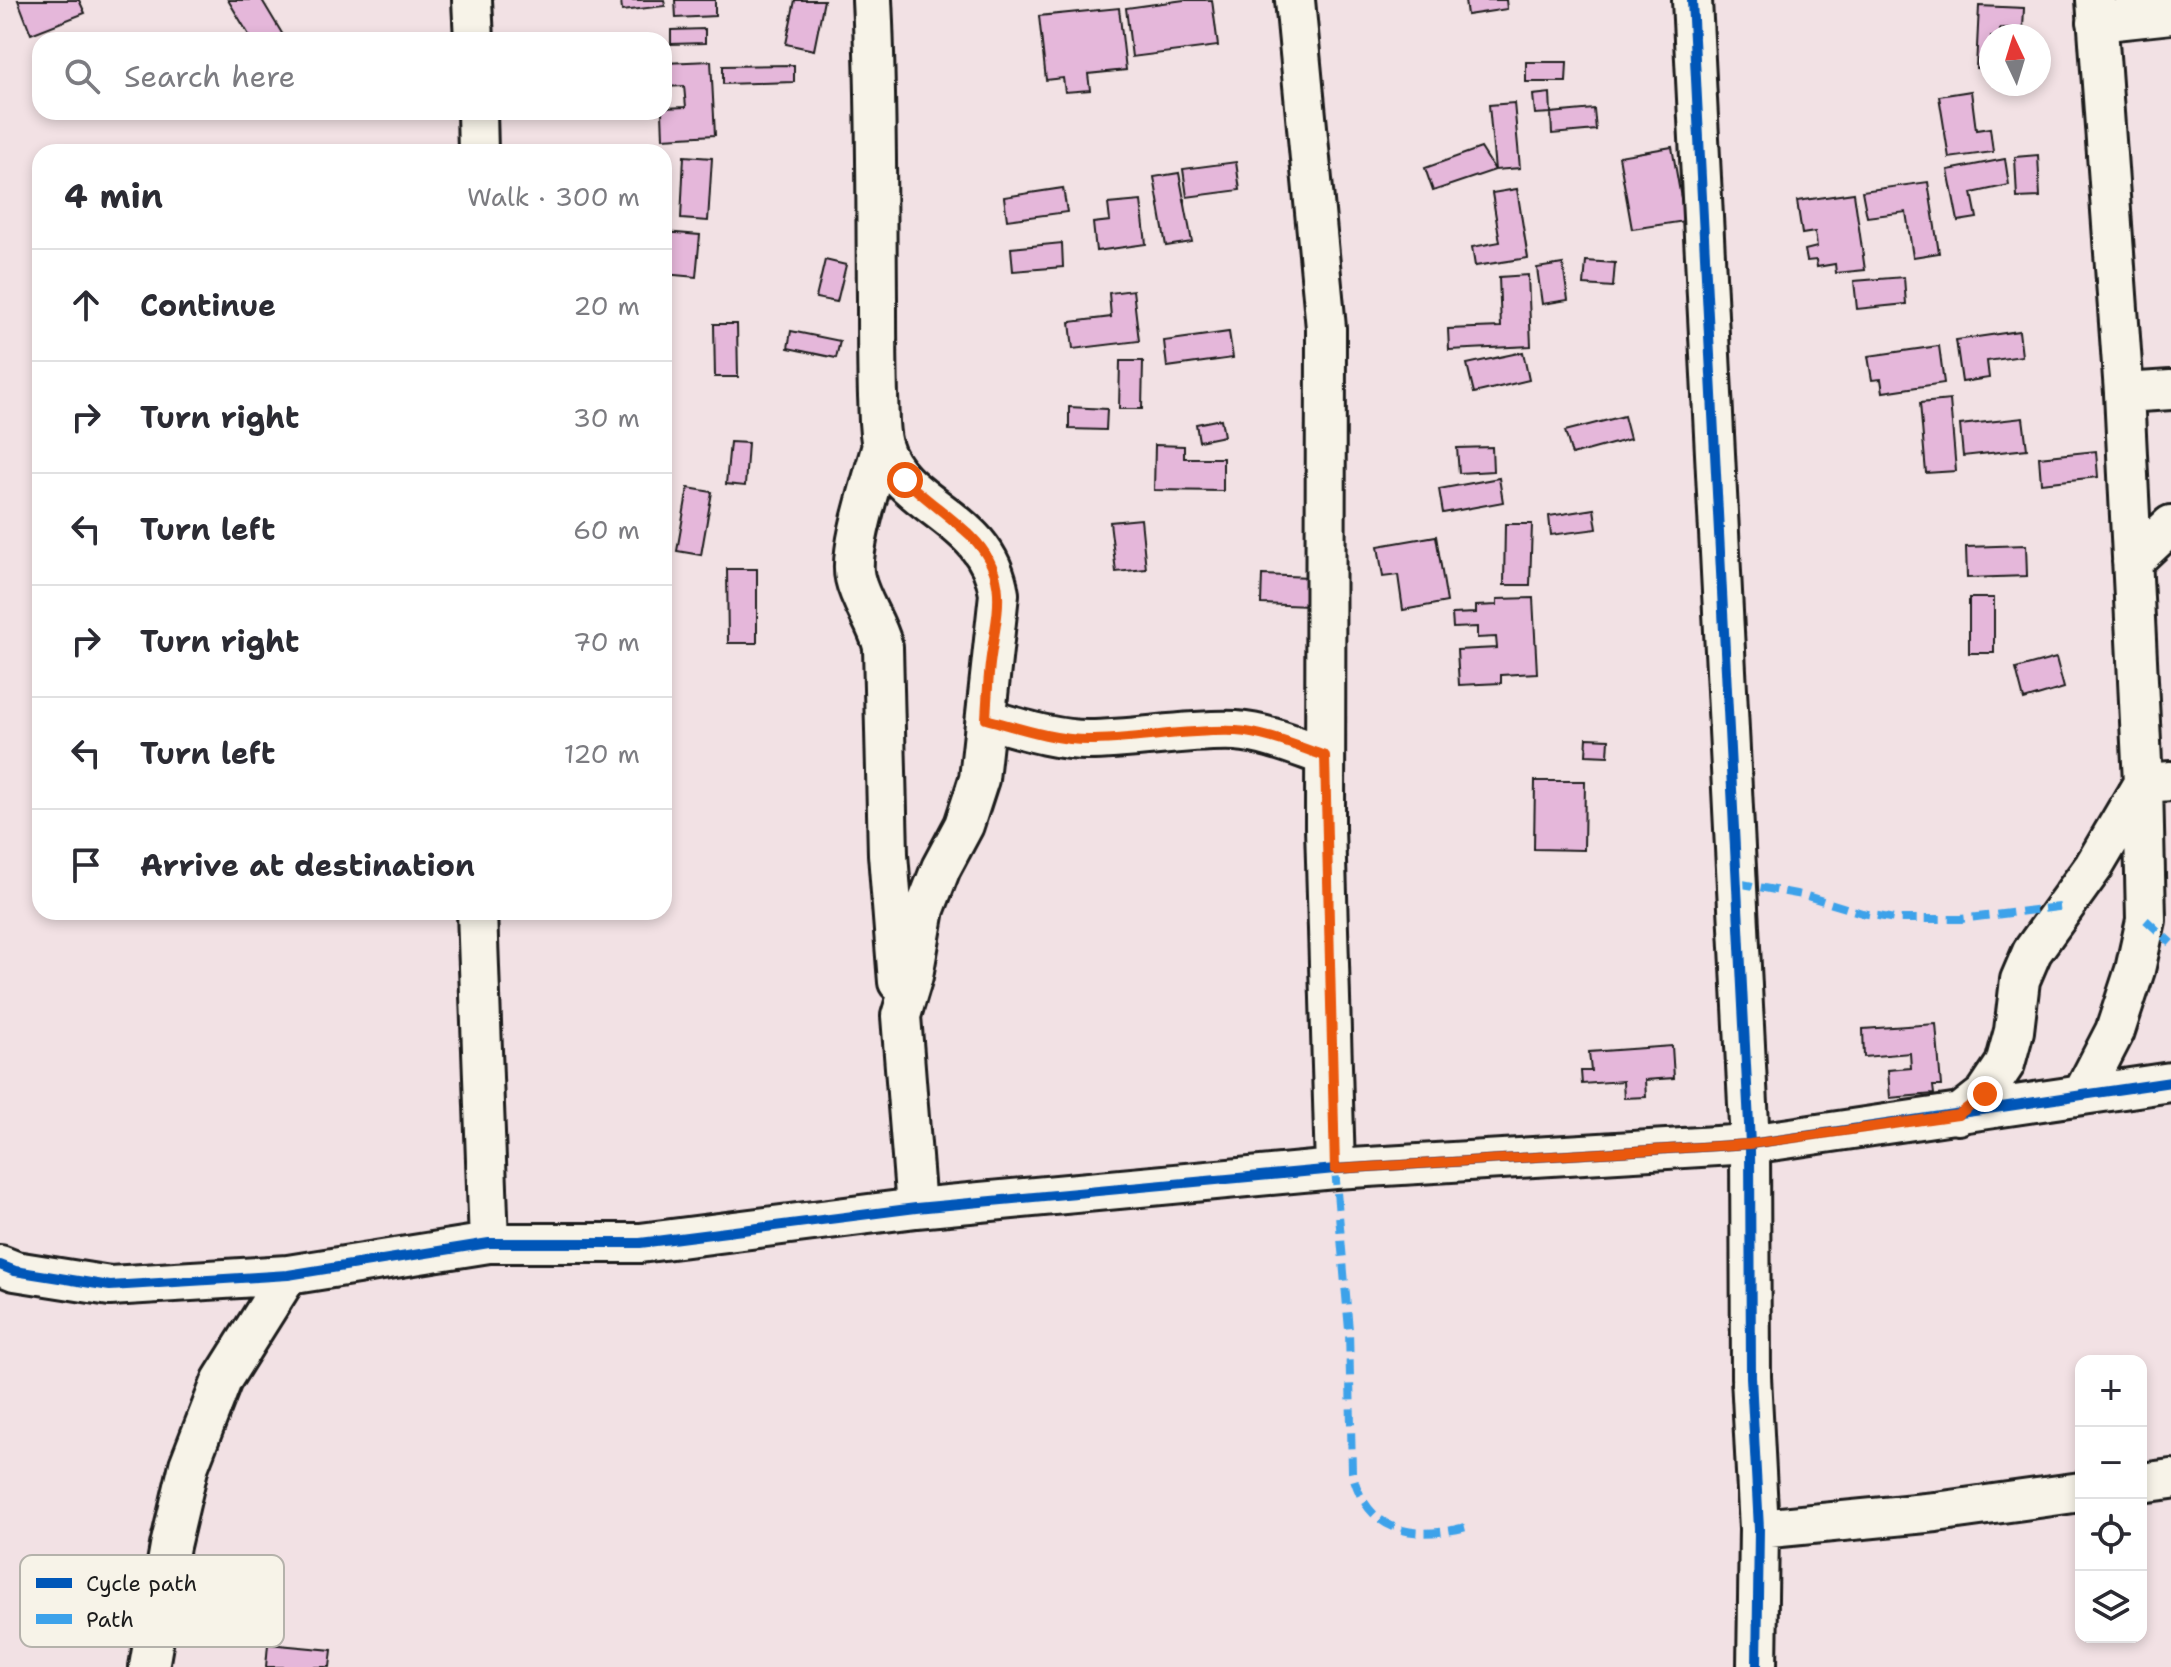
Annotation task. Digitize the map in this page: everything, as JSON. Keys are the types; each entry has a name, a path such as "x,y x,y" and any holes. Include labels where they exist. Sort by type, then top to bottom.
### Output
{"street":[{"path":"472,0 474,32"},
{"path":"872,0 877,353 882,445 858,536 853,572 883,647 888,854 916,1208"},
{"path":"1295,0 1326,328 1325,756 1335,1169"},
{"path":"1692,0 1750,1144 1751,1377 1759,1529 1757,1667"},
{"path":"2083,1093 2115,1031 2135,970 2146,920 2157,782 2132,562 2124,393 2096,11 2171,14"},
{"path":"477,120 478,144"},
{"path":"2124,393 2171,390"},
{"path":"882,445 905,480 972,538 992,564 999,594 979,779 964,825 941,868 925,909 913,976 901,1016"},
{"path":"2132,562 2171,525"},
{"path":"986,719 1041,734 1085,740 1239,731 1277,739 1325,756"},
{"path":"1958,1115 1985,1094 2005,1064 2014,1031 2020,980 2032,952 2157,782"},
{"path":"477,920 489,1243"},
{"path":"0,1265 15,1271 110,1286 288,1275 489,1243 640,1243 916,1208 1335,1169 1750,1144 2171,1082"},
{"path":"168,1555 189,1465 222,1380 288,1275"},
{"path":"2147,1482 2171,1479"},
{"path":"1759,1529 1936,1512 2075,1493"},
{"path":"149,1667 152,1647"}],"building":[{"path":"18,0 79,0 85,13 31,34"},
{"path":"228,0 262,0 281,32 247,32"},
{"path":"621,0 664,0 665,6 622,11"},
{"path":"675,0 715,0 715,16 676,18"},
{"path":"795,0 824,0 814,50 786,44"},
{"path":"1184,0 1212,0 1218,46 1132,57 1126,8"},
{"path":"1465,0 1506,0 1507,9 1467,15"},
{"path":"1979,6 2024,8 2023,24 1979,24 1979,68 1976,68"},
{"path":"1119,8 1126,70 1088,74 1090,90 1065,92 1063,78 1046,80 1039,16"},
{"path":"705,29 705,43 672,44 671,30"},
{"path":"711,61 715,135 663,138 662,120 672,120 672,108 686,107 684,86 672,87 672,63"},
{"path":"1526,62 1567,62 1566,82 1526,82"},
{"path":"794,65 794,82 723,84 723,66"},
{"path":"1971,91 1976,130 1990,128 1993,152 1949,158 1939,96"},
{"path":"1550,93 1551,113 1535,114 1533,95"},
{"path":"1514,103 1520,168 1495,170 1489,105"},
{"path":"1594,109 1596,130 1552,134 1551,113"},
{"path":"1672,147 1685,221 1632,229 1619,156"},
{"path":"1481,148 1495,170 1433,191 1425,168"},
{"path":"2038,155 2040,197 2017,198 2015,157"},
{"path":"684,156 712,158 708,221 681,219"},
{"path":"2005,159 2009,185 1972,193 1977,218 1958,221 1948,170"},
{"path":"1236,162 1240,190 1187,197 1183,169"},
{"path":"1179,173 1192,242 1166,246 1154,177"},
{"path":"1928,182 1939,253 1913,257 1906,212 1867,217 1862,191"},
{"path":"1063,188 1067,212 1007,220 1004,197"},
{"path":"1517,189 1528,258 1475,266 1472,247 1500,242 1492,193"},
{"path":"1854,193 1865,270 1836,273 1835,264 1817,267 1816,260 1807,261 1805,250 1817,247 1815,232 1802,234 1797,201"},
{"path":"1141,201 1146,244 1096,251 1093,223 1110,221 1108,204"},
{"path":"672,233 700,235 696,277 672,275"},
{"path":"1062,243 1063,267 1013,271 1011,248"},
{"path":"825,260 846,265 837,302 816,298"},
{"path":"1586,261 1615,263 1613,287 1584,285"},
{"path":"1563,264 1568,300 1542,304 1537,268"},
{"path":"1528,275 1531,346 1449,350 1448,329 1501,327 1499,277"},
{"path":"1904,277 1906,304 1857,309 1854,281"},
{"path":"1133,290 1139,341 1073,349 1070,322 1111,317 1109,293"},
{"path":"714,324 737,324 738,377 715,377"},
{"path":"791,331 840,341 836,358 788,348"},
{"path":"2019,331 2022,356 1987,361 1989,378 1962,382 1956,340"},
{"path":"1229,332 1233,358 1167,367 1164,341"},
{"path":"1939,346 1944,383 1883,392 1881,379 1872,380 1868,356"},
{"path":"1523,352 1529,380 1474,393 1467,364"},
{"path":"1120,361 1143,361 1142,409 1119,409"},
{"path":"1950,400 1956,471 1926,473 1920,403"},
{"path":"1069,407 1107,409 1106,430 1069,429"},
{"path":"1624,416 1630,439 1572,455 1565,431"},
{"path":"2023,418 2027,449 1963,456 1960,425"},
{"path":"1221,419 1224,436 1199,441 1196,424"},
{"path":"730,442 748,443 745,486 726,484"},
{"path":"1155,445 1184,446 1184,458 1223,458 1223,491 1154,490"},
{"path":"1492,447 1493,471 1459,473 1457,448"},
{"path":"2096,451 2098,477 2041,483 2039,457"},
{"path":"1499,478 1503,502 1443,513 1439,489"},
{"path":"688,488 712,492 701,555 677,551"},
{"path":"1594,509 1597,529 1551,535 1549,516"},
{"path":"1141,519 1146,569 1116,572 1110,522"},
{"path":"1505,524 1532,524 1530,585 1504,585"},
{"path":"1436,536 1447,602 1403,610 1398,575 1383,577 1378,546"},
{"path":"2026,545 2027,576 1967,578 1966,547"},
{"path":"727,569 757,569 757,643 728,643"},
{"path":"1262,575 1310,577 1309,606 1261,604"},
{"path":"1533,598 1537,673 1501,675 1501,683 1459,685 1457,650 1497,648 1496,637 1477,638 1477,627 1453,628 1452,614 1476,613 1476,606 1497,605 1497,599"},
{"path":"1969,598 1994,598 1994,653 1969,653"},
{"path":"2056,658 2064,688 2024,700 2016,669"},
{"path":"1587,738 1609,739 1608,756 1586,755"},
{"path":"1535,781 1585,781 1584,850 1534,849"},
{"path":"1936,1024 1941,1086 1933,1086 1934,1094 1890,1098 1888,1070 1911,1068 1910,1053 1864,1057 1863,1029"},
{"path":"1672,1046 1674,1078 1645,1080 1646,1097 1624,1098 1623,1081 1582,1084 1581,1071 1591,1071 1589,1052"},
{"path":"268,1647 332,1650 330,1667 266,1667"}],"marked path":[{"path":"1737,883 1807,896 1862,913 1895,919 1961,919 2067,906"},
{"path":"2146,920 2171,943"},
{"path":"1335,1169 1349,1330 1352,1472 1359,1492 1368,1508 1394,1527 1427,1533 1466,1527"}],"cycle path":[{"path":"1692,0 1750,1144 1751,1377 1759,1529 1757,1667"},
{"path":"0,1265 15,1271 110,1286 288,1275 489,1243 640,1243 916,1208 1335,1169 1750,1144 2171,1082"}],"route":[{"path":"905,480 972,538 992,564 997,577 997,621 986,719 1041,734 1085,740 1239,731 1277,739 1325,756 1335,1169 1750,1144 1958,1115 1985,1094"}]}
